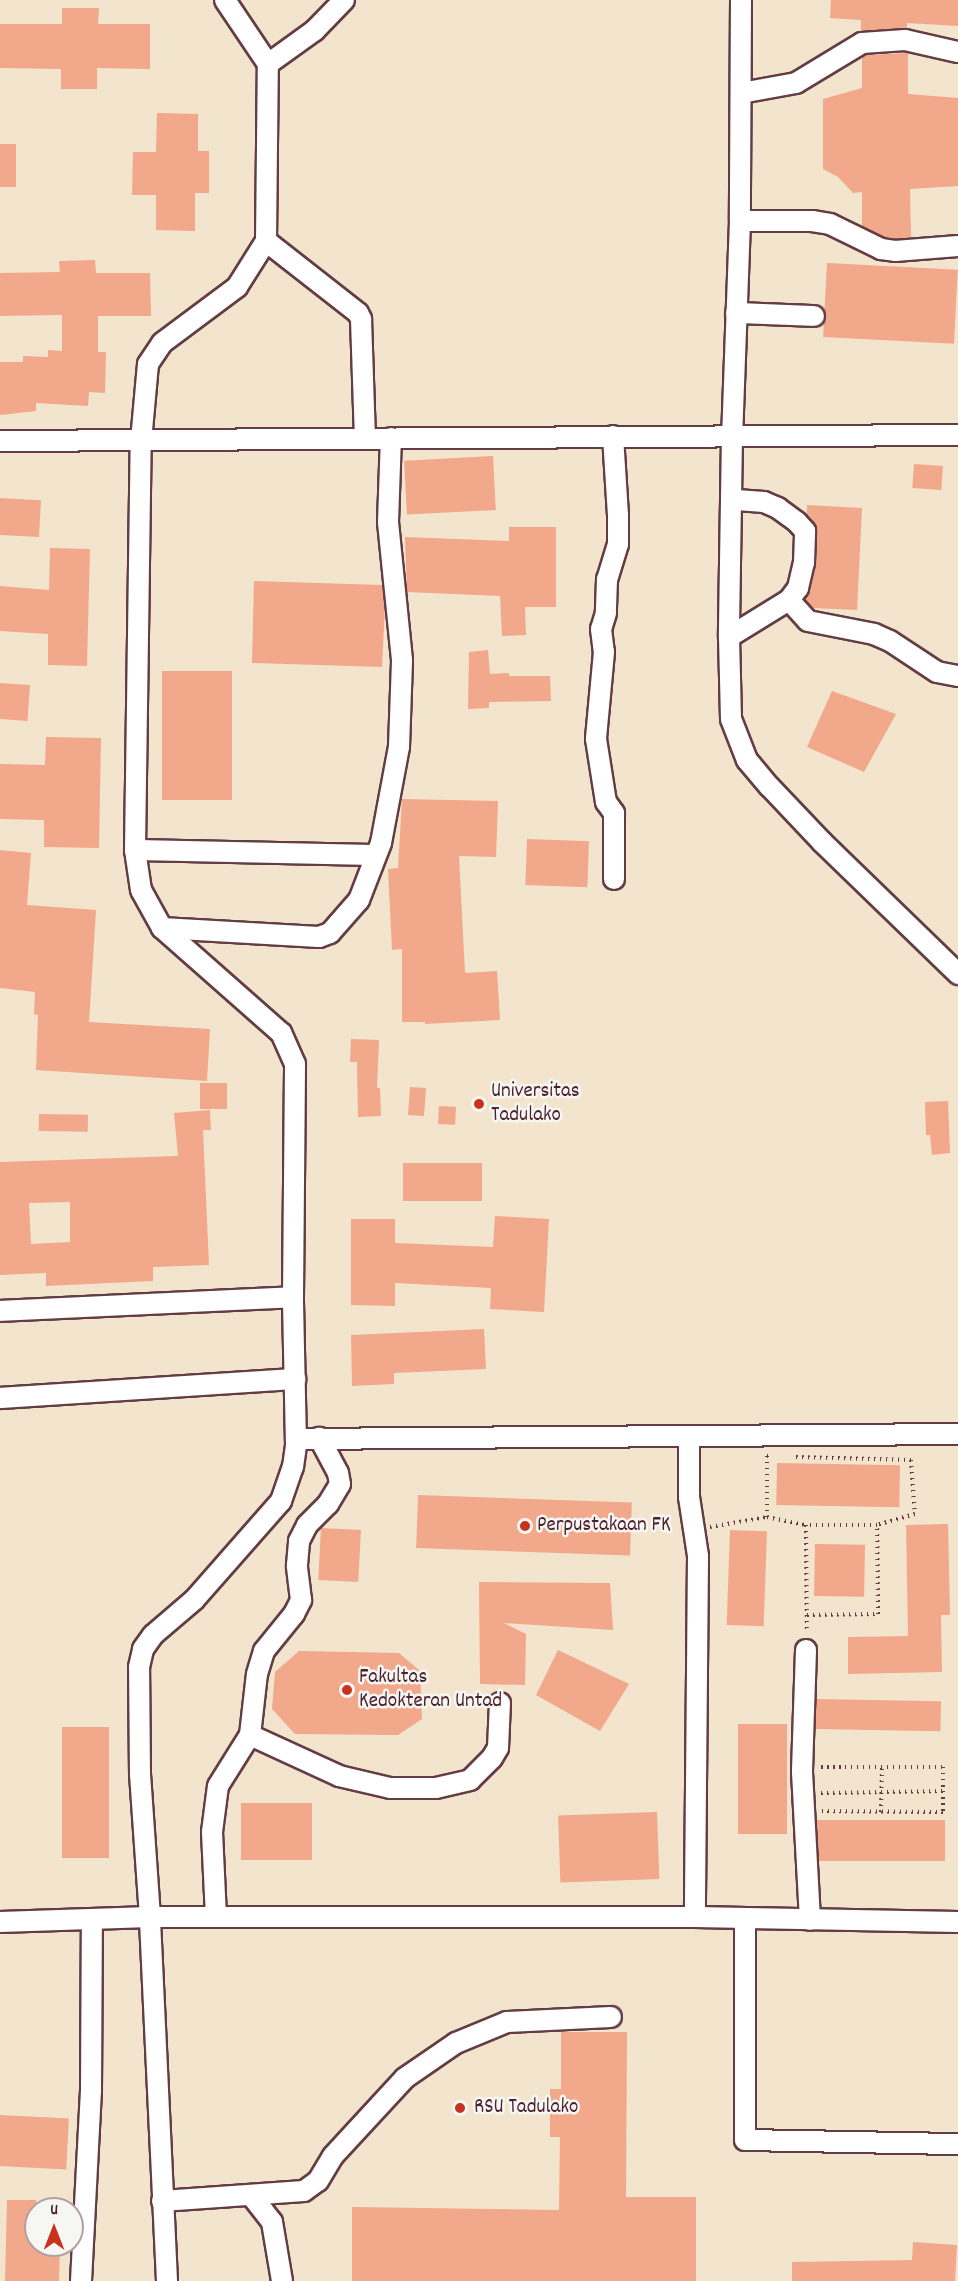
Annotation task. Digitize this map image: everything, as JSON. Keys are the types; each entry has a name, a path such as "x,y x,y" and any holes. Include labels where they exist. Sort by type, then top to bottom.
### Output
{"lane":[{"path":"167,2281 141,1775 138,1666 143,1649 153,1635 194,1599 233,1558 281,1501 293,1467 296,1439 293,1297 295,1064 281,1033 260,1012 162,928 141,890 135,850 141,441 148,364 162,343 237,287 266,241 268,64 225,0"},
{"path":"268,64 314,31 344,0"},
{"path":"741,0 740,221 732,436 733,500 729,637 731,719 747,760 822,842 958,974"},
{"path":"741,93 796,83 862,43 905,40 958,52"},
{"path":"740,221 812,221 830,224 881,249 895,251 958,246"},
{"path":"266,241 358,313 361,319 365,438"},
{"path":"736,313 814,316"},
{"path":"0,441 958,435"},
{"path":"613,436 618,543 607,579 606,613 601,628 604,652 596,739 606,802 614,813 614,879"},
{"path":"162,928 319,937 330,933 359,900 381,843 399,736 402,660 388,522 391,438"},
{"path":"729,637 789,600 798,588 804,563 805,531 778,508 764,502 733,500"},
{"path":"789,600 808,621 874,634 890,641 936,672 958,676"},
{"path":"135,850 375,855"},
{"path":"0,1311 293,1297"},
{"path":"0,1398 295,1379"},
{"path":"296,1439 958,1434"},
{"path":"689,1436 689,1497 692,1531 698,1556 695,1917"},
{"path":"216,1917 212,1832 218,1786 250,1735 257,1674 264,1651 294,1614 301,1599 297,1564 299,1541 307,1525 328,1504 340,1484 338,1473 319,1438"},
{"path":"806,1650 802,1767 810,1920"},
{"path":"250,1735 339,1776 390,1788 436,1788 470,1780 492,1758 498,1748 500,1703"},
{"path":"0,1922 150,1917 695,1917 958,1922"},
{"path":"745,1919 745,2140 958,2144"},
{"path":"81,2281 91,2091 92,1920"},
{"path":"162,2201 304,2191 311,2188 333,2156 405,2078 456,2043 507,2022 611,2017"},
{"path":"251,2195 272,2222 282,2281"}],"path":[{"path":"767,1517 767,1456 778,1456"},
{"path":"692,1531 767,1517 806,1525 877,1525 915,1514 912,1460 789,1456"},
{"path":"806,1525 806,1650"},
{"path":"807,1615 878,1614 877,1525"},
{"path":"802,1767 943,1767 943,1812 880,1812 804,1802"},
{"path":"880,1812 882,1767"},
{"path":"804,1802 881,1791 943,1791"}],"building":[{"path":"831,0 958,0 958,26 907,23 907,28 861,31 861,20 830,18"},
{"path":"62,8 99,8 98,24 150,24 150,69 97,68 97,89 61,89 61,69 0,68 0,24 62,24"},
{"path":"908,53 908,94 958,98 958,186 910,189 911,238 895,239 862,227 862,192 853,193 838,177 823,169 823,99 862,88 862,57"},
{"path":"157,113 198,114 198,151 209,151 209,193 195,193 195,231 156,230 156,195 132,195 133,152 156,152"},
{"path":"0,144 16,144 16,187 0,187"},
{"path":"95,260 96,273 150,273 151,316 98,316 98,352 106,352 105,393 89,392 88,406 36,403 36,411 0,415 0,362 23,362 23,356 48,357 48,350 62,351 62,315 0,316 0,273 60,272 59,261"},
{"path":"827,263 958,270 954,344 823,337"},
{"path":"493,456 496,510 407,515 404,461"},
{"path":"914,464 943,466 941,490 912,488"},
{"path":"0,498 41,500 39,537 0,535"},
{"path":"807,505 862,508 857,610 812,608 805,599 810,591 816,563 817,531 807,515"},
{"path":"509,527 556,527 556,607 525,607 526,635 502,636 500,596 407,592 405,537 509,541"},
{"path":"50,548 90,549 87,666 48,665 48,634 0,631 0,586 49,590"},
{"path":"254,581 382,585 385,607 382,667 252,663"},
{"path":"488,650 490,674 550,676 551,701 489,702 489,708 468,709 469,652"},
{"path":"162,671 232,671 232,800 162,800"},
{"path":"0,683 30,685 27,721 0,719"},
{"path":"832,691 896,714 864,772 807,747"},
{"path":"46,737 101,738 99,848 44,847 44,820 0,819 0,764 45,765"},
{"path":"402,799 498,801 496,857 459,856 465,973 497,971 500,1020 425,1024 425,1022 402,1022 402,949 392,950 388,869 398,868"},
{"path":"527,839 589,841 587,887 525,885"},
{"path":"0,850 31,853 27,905 96,910 89,1022 210,1029 207,1081 36,1070 38,1015 34,1014 35,992 0,988"},
{"path":"351,1039 379,1040 377,1088 380,1088 381,1116 358,1117 357,1062 350,1062"},
{"path":"200,1083 227,1083 227,1109 200,1109"},
{"path":"410,1087 426,1088 424,1116 408,1115"},
{"path":"948,1101 950,1153 932,1155 930,1135 926,1135 925,1102"},
{"path":"439,1106 456,1107 455,1125 438,1124"},
{"path":"210,1110 211,1130 203,1130 209,1265 153,1267 153,1281 46,1286 46,1273 0,1275 0,1162 178,1156 174,1113","holes":["70,1202 70,1242 31,1244 29,1203"]},
{"path":"39,1114 88,1115 88,1132 39,1131"},
{"path":"403,1163 482,1163 482,1201 403,1201"},
{"path":"495,1216 549,1219 544,1312 490,1309 491,1288 395,1283 395,1306 351,1305 351,1219 395,1219 395,1243 493,1247"},
{"path":"484,1329 486,1369 394,1373 394,1384 352,1386 351,1335"},
{"path":"777,1463 900,1465 899,1507 776,1505"},
{"name":"Perpustakaan FK","path":"418,1495 632,1502 630,1555 416,1548"},
{"path":"948,1524 950,1615 941,1615 942,1672 848,1674 848,1637 908,1636 906,1525"},
{"path":"321,1528 361,1530 358,1582 318,1580"},
{"path":"730,1530 767,1531 764,1626 727,1625"},
{"path":"815,1544 865,1545 864,1597 814,1596"},
{"path":"479,1582 610,1583 613,1630 504,1623 526,1634 525,1685 480,1684"},
{"path":"558,1650 629,1684 600,1731 536,1695"},
{"name":"Fakultas Kedokteran Untad","path":"299,1651 399,1653 420,1671 422,1719 398,1735 295,1734 272,1709 275,1672"},
{"path":"816,1699 941,1701 940,1731 815,1729"},
{"path":"738,1724 787,1724 787,1834 738,1834"},
{"path":"62,1727 109,1727 109,1858 62,1858"},
{"path":"241,1803 312,1803 312,1860 241,1860"},
{"path":"657,1812 659,1879 560,1882 558,1815"},
{"path":"817,1820 945,1820 945,1861 817,1861"},
{"path":"561,2032 627,2032 626,2197 696,2197 696,2281 352,2281 352,2207 559,2210 560,2137 550,2137 550,2089 561,2089"},
{"path":"0,2115 69,2119 66,2170 0,2166"},
{"path":"7,2200 24,2200 24,2257 60,2257 59,2281 5,2281"},
{"path":"913,2242 957,2245 955,2281 792,2281 792,2262 912,2260"}],"place":[{"name":"Universitas Tadulako","path":"479,1104"},
{"name":"Perpustakaan FK","path":"525,1526"},
{"name":"Fakultas Kedokteran Untad","path":"347,1690"},
{"name":"RSU Tadulako","path":"460,2108"}]}
